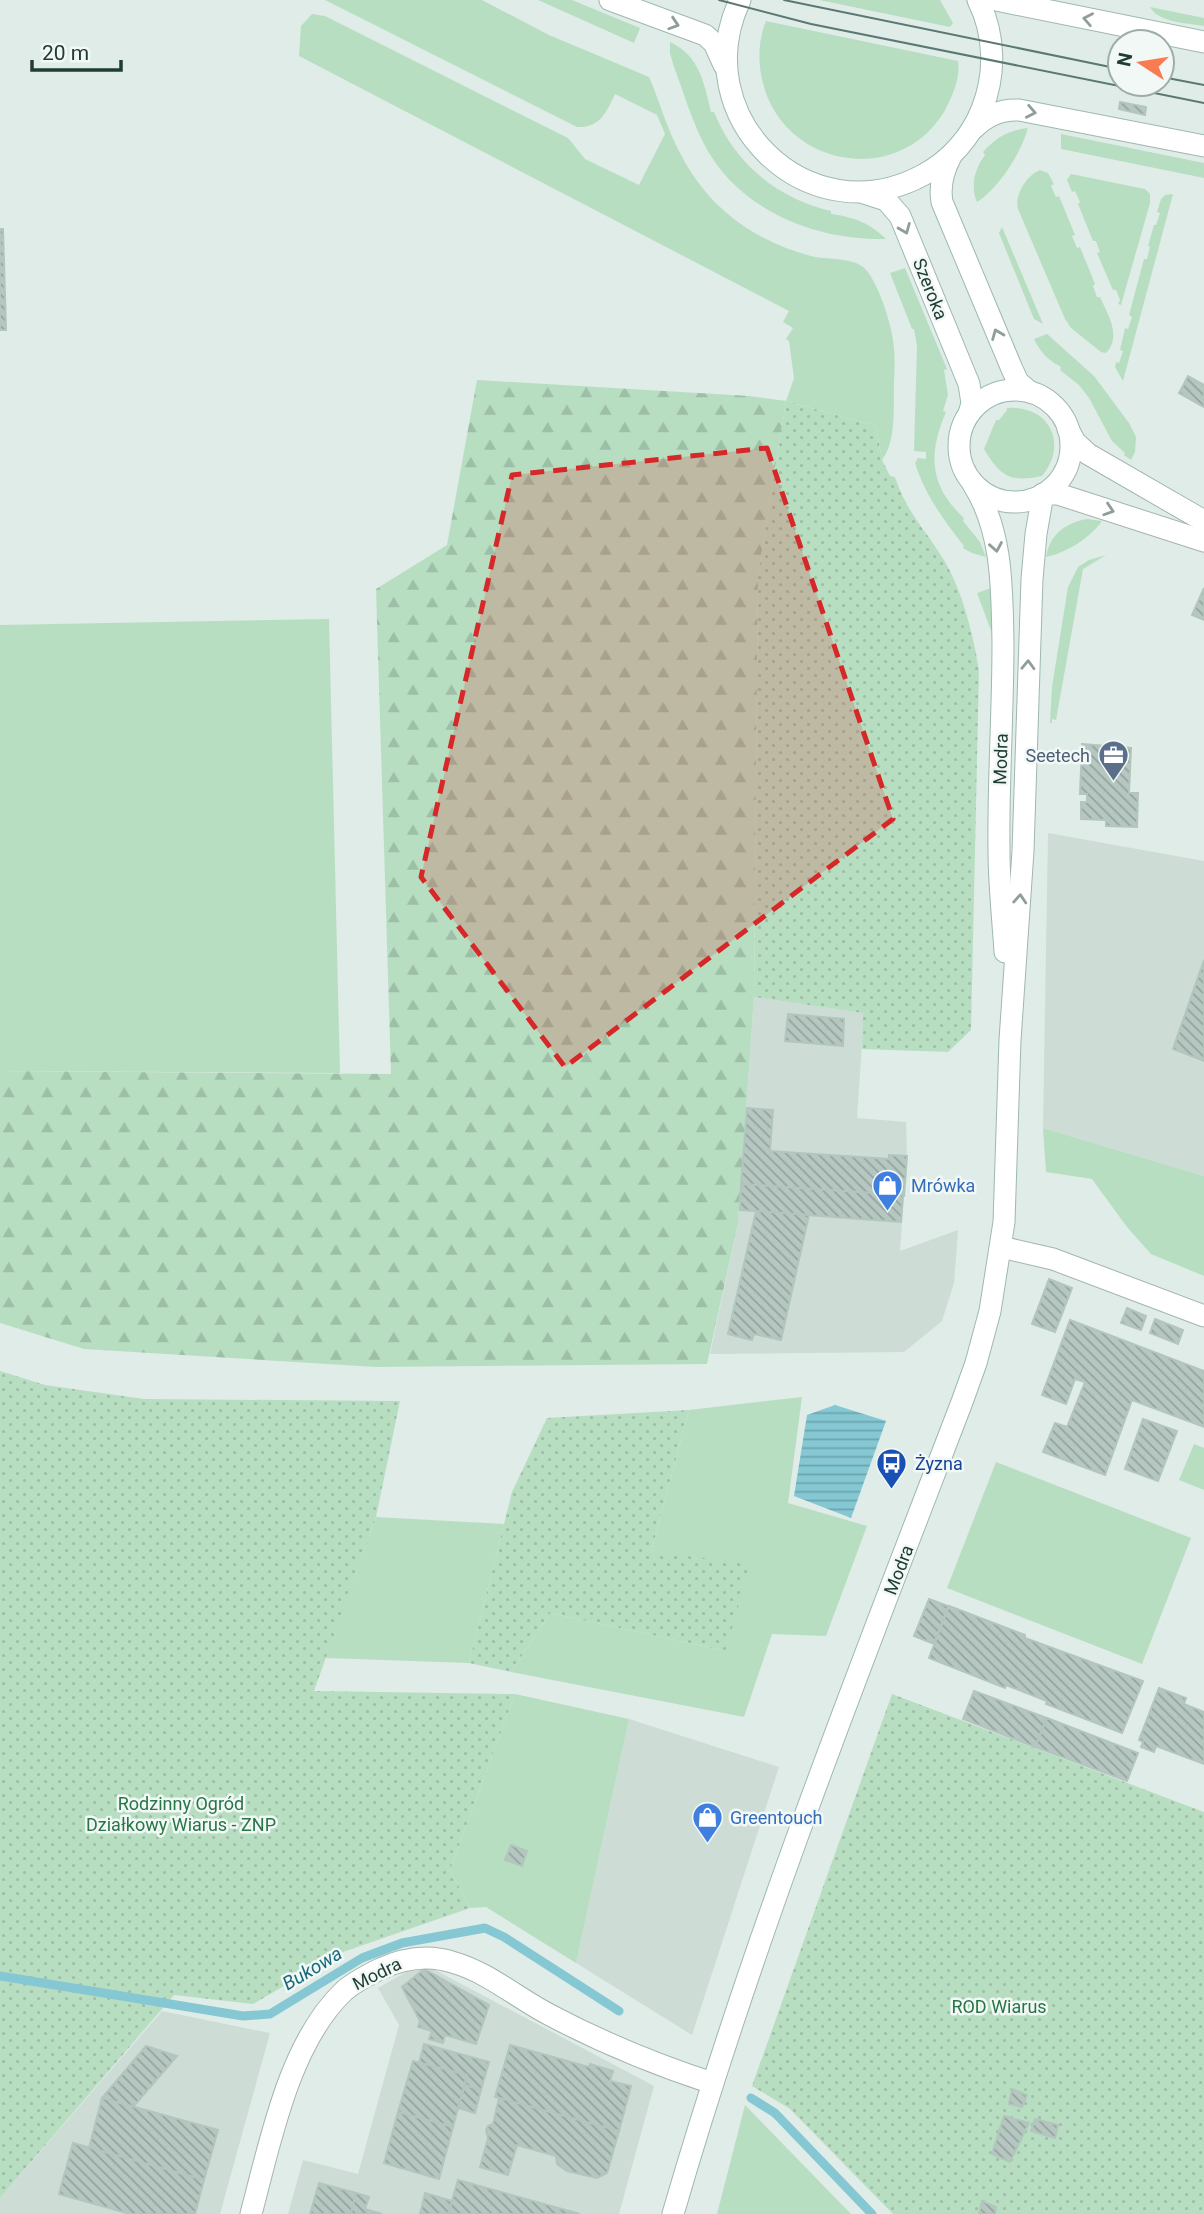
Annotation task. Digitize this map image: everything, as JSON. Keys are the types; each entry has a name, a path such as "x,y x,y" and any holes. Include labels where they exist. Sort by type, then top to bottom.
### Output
{"street":[{"path":"610,0 710,38 719,50 738,114 750,136 766,155 785,170 807,181 830,189 855,192 880,190 903,184 936,167 954,152"},
{"path":"728,79 727,42 732,18 740,0"},
{"path":"970,132 986,99 992,61 988,26 978,0"},
{"path":"996,0 1204,42"},
{"path":"1030,392 1018,382 942,202 940,189 949,158 979,123 1004,110 1019,110 1204,146"},
{"name":"Szeroka","path":"855,192 882,198 890,203 900,216 968,380 972,394 969,414"},
{"path":"1068,429 1071,445 1066,468 1058,482 1043,494 1024,501 1008,502 986,494 973,484 961,463 961,432 969,414 984,400 998,393 1014,390 1030,392 1044,398 1056,408 1068,429 1075,442 1088,454 1204,522"},
{"name":"Modra","path":"973,484 986,509 994,533 1002,589 999,852 1010,1040"},
{"path":"1043,494 1058,494 1204,541"},
{"name":"Modra","path":"673,2214 712,2083 779,1886 976,1363 990,1311 1005,1215 1010,1040 1023,851 1032,579 1043,494"},
{"path":"1001,1247 1052,1259 1204,1316"},
{"name":"Modra","path":"251,2214 289,2084 322,2015 346,1989 367,1976 409,1958 430,1957 453,1962 572,2026 679,2072 712,2083"}],"highlighted area":[{"path":"767,448 893,819 565,1067 421,877 512,475"}],"shaded area":[{"path":"1048,833 1204,861 1204,1176 1043,1128"},
{"path":"754,997 864,1013 857,1118 906,1122 907,1156 900,1251 958,1230 954,1283 942,1321 904,1352 710,1354 738,1223"},
{"path":"629,1719 779,1767 692,2035 576,1963"},
{"path":"422,1963 654,2086 619,2214 288,2214 303,2160 358,2174 399,2025 378,1988"},
{"path":"162,2011 270,2033 220,2214 0,2214 0,2198"}],"green space":[{"path":"325,0 482,0 549,35 649,77 672,137 685,162 700,185 719,206 740,223 774,243 811,256 858,264 873,281 889,323 894,356 892,433 882,460 876,426 786,401 794,378 789,341 786,339 793,328 783,322 789,311 299,56 301,26 312,14 325,16 568,138 585,159 639,185 665,134 657,115 615,94 597,122 577,127"},
{"path":"538,0 572,0 640,28 634,43"},
{"path":"819,0 940,0 953,23 950,27"},
{"path":"1150,7 1204,18 1204,26 1167,19"},
{"path":"766,21 958,61 953,93 944,112 923,137 897,152 869,159 840,157 813,147 789,129 771,105 761,74 760,61 761,40"},
{"path":"670,42 694,63 703,81 711,112 714,112 734,148 760,176 793,197 831,211 831,214 868,225 886,239 832,234 806,227 758,204 737,187 719,167 699,134 673,64"},
{"path":"1028,128 1008,169 977,202 974,184 976,171 985,155 983,152 1003,135"},
{"path":"1061,134 1204,163 1204,178 1061,149"},
{"path":"1040,170 1048,173 1054,184 1051,186 1056,197 1059,196 1075,235 1072,236 1077,248 1080,247 1095,284 1093,286 1097,297 1100,297 1110,318 1113,340 1106,353 1071,328 1065,319 1018,209 1018,198 1023,186"},
{"path":"1071,174 1145,189 1150,194 1150,203 1121,305 1118,304 1120,300 1116,290 1113,290 1097,253 1100,252 1078,204 1080,202 1067,180"},
{"path":"1173,194 1123,381 1115,367 1123,351 1120,350 1125,328 1128,329 1132,317 1129,315 1144,259 1147,259 1154,225 1160,213 1157,212 1161,199 1165,195"},
{"path":"1002,227 1043,324 1034,319 999,233"},
{"path":"905,268 947,369 944,370 948,395 943,411 946,412 936,442 935,469 938,481 952,506 964,518 963,521 980,542 986,557 963,548 929,496 915,463 918,458 926,459 926,452 914,451 917,346 914,329 890,273"},
{"path":"1047,334 1094,376 1129,423 1136,437 1135,452 1131,460 1112,441 1079,385 1039,348 1034,339"},
{"path":"477,380 749,396 786,401 758,575 754,997 738,1223 707,1364 376,1367 84,1349 0,1323 0,1071 391,1074 376,589 447,545"},
{"path":"786,401 876,426 882,460 890,476 895,477 910,510 949,569 961,597 974,642 979,671 971,1030 948,1052 862,1049 863,1013 754,997 758,575"},
{"path":"1007,408 1034,413 1044,419 1050,428 1054,451 1042,476 1022,479 1007,475 995,466 984,449 996,420 999,420"},
{"path":"1087,519 1102,521 1077,544 1046,557 1051,542 1060,531 1072,523"},
{"path":"1106,555 1083,569 1056,720 1052,719 1050,723 1052,687 1068,587 1078,567 1089,560"},
{"path":"991,588 995,632 992,633 977,593"},
{"path":"329,619 340,1073 0,1071 0,625"},
{"path":"1043,1128 1204,1176 1204,1276 1151,1254 1127,1227 1092,1179 1046,1172"},
{"name":"Rodzinny Ogród Działkowy Wiarus - ZNP","path":"0,1371 45,1385 144,1399 400,1401 376,1517 314,1691 515,1694 450,1870 470,1908 340,1953 253,2004 174,1995 0,2198"},
{"path":"802,1397 788,1503 867,1526 826,1636 772,1634 744,1717 511,1672 550,1613 726,1651 651,1552 689,1410"},
{"path":"689,1410 651,1552 750,1563 726,1651 550,1613 511,1672 469,1663 512,1492 547,1418"},
{"path":"1194,1444 1204,1448 1204,1490 1179,1480"},
{"path":"996,1462 1191,1538 1142,1664 947,1588"},
{"path":"376,1517 504,1524 469,1663 325,1658"},
{"path":"515,1694 629,1719 576,1963 486,1907 470,1908 450,1870"},
{"name":"ROD Wiarus","path":"892,1694 1204,1812 1204,2214 893,2214 790,2109 752,2086"},
{"path":"745,2105 851,2214 717,2214"}],"water":[{"path":"835,1405 886,1421 851,1518 794,1496 807,1415"}],"building":[{"path":"1120,102 1146,107 1145,115 1119,109"},
{"path":"0,229 3,229 6,330 0,330"},
{"path":"1188,376 1204,385 1204,407 1179,393"},
{"path":"1204,588 1204,620 1192,615"},
{"path":"1082,744 1131,748 1129,793 1138,793 1137,827 1106,826 1106,820 1081,819 1081,802 1087,802 1087,794 1080,794"},
{"path":"1204,960 1204,1061 1173,1049"},
{"path":"788,1014 844,1019 843,1046 785,1041"},
{"path":"747,1108 773,1110 770,1151 889,1159 889,1155 907,1156 904,1196 741,1184"},
{"path":"741,1184 903,1195 901,1222 740,1210"},
{"path":"756,1211 809,1215 781,1340 754,1334 752,1340 728,1334"},
{"path":"1049,1279 1072,1288 1055,1332 1032,1324"},
{"path":"1127,1308 1146,1316 1141,1330 1121,1323"},
{"path":"1155,1319 1183,1330 1178,1344 1150,1333"},
{"path":"1070,1320 1204,1371 1204,1427 1132,1400 1105,1475 1043,1452 1055,1423 1067,1427 1085,1382 1075,1379 1066,1404 1042,1395"},
{"path":"1143,1419 1177,1431 1158,1481 1125,1469"},
{"path":"929,1599 948,1606 934,1644 914,1636"},
{"path":"949,1606 1025,1635 1025,1638 1143,1681 1122,1733 1046,1704 1047,1701 1006,1685 1005,1688 929,1658"},
{"path":"1159,1688 1186,1698 1184,1704 1204,1712 1204,1764 1156,1746 1154,1752 1141,1747 1143,1742 1139,1740"},
{"path":"974,1691 1047,1718 1035,1747 963,1719"},
{"path":"1047,1718 1138,1753 1127,1781 1035,1747"},
{"path":"511,1845 527,1851 522,1866 505,1860"},
{"path":"424,1969 489,2005 476,2044 445,2035 443,2043 429,2039 432,2031 418,2027 420,2021 402,1987"},
{"path":"424,2044 489,2062 481,2090 465,2085 467,2075 419,2063"},
{"path":"510,2045 613,2071 610,2081 631,2086 619,2131 495,2097"},
{"path":"146,2046 177,2056 133,2107 102,2098"},
{"path":"413,2061 467,2075 453,2127 398,2112"},
{"path":"465,2085 481,2090 475,2113 458,2108"},
{"path":"1012,2089 1027,2095 1022,2107 1009,2104"},
{"path":"102,2098 218,2130 204,2180 89,2148"},
{"path":"499,2098 619,2131 607,2173 597,2178 567,2171 557,2164 556,2156 517,2145 508,2175 480,2167 488,2138 486,2130 493,2124"},
{"path":"398,2112 453,2127 439,2179 384,2163"},
{"path":"1004,2116 1029,2123 1010,2162 992,2154"},
{"path":"1035,2119 1058,2125 1055,2138 1031,2131"},
{"path":"73,2143 204,2180 195,2214 130,2214 59,2194"},
{"path":"458,2180 580,2214 448,2214"},
{"path":"319,2183 356,2193 351,2214 310,2214"},
{"path":"356,2193 369,2197 365,2209 382,2214 351,2214"},
{"path":"425,2193 452,2201 448,2214 420,2214"},
{"path":"982,2201 996,2207 995,2214 979,2214"}],"waterway":[{"name":"Bukowa","path":"0,1976 243,2016 270,2014 362,1958 402,1943 485,1928 504,1937 619,2011"},
{"name":"Bukowa","path":"751,2098 775,2113 872,2214"}],"tram line":[{"path":"719,0 811,24 1204,103"},
{"path":"784,0 1106,66"},
{"path":"1176,80 1204,85"}],"place":[{"name":"Seetech","path":"1113,783"},
{"name":"Mrówka","path":"888,1213"},
{"name":"Żyzna","path":"892,1491"},
{"name":"Greentouch","path":"707,1845"}]}
